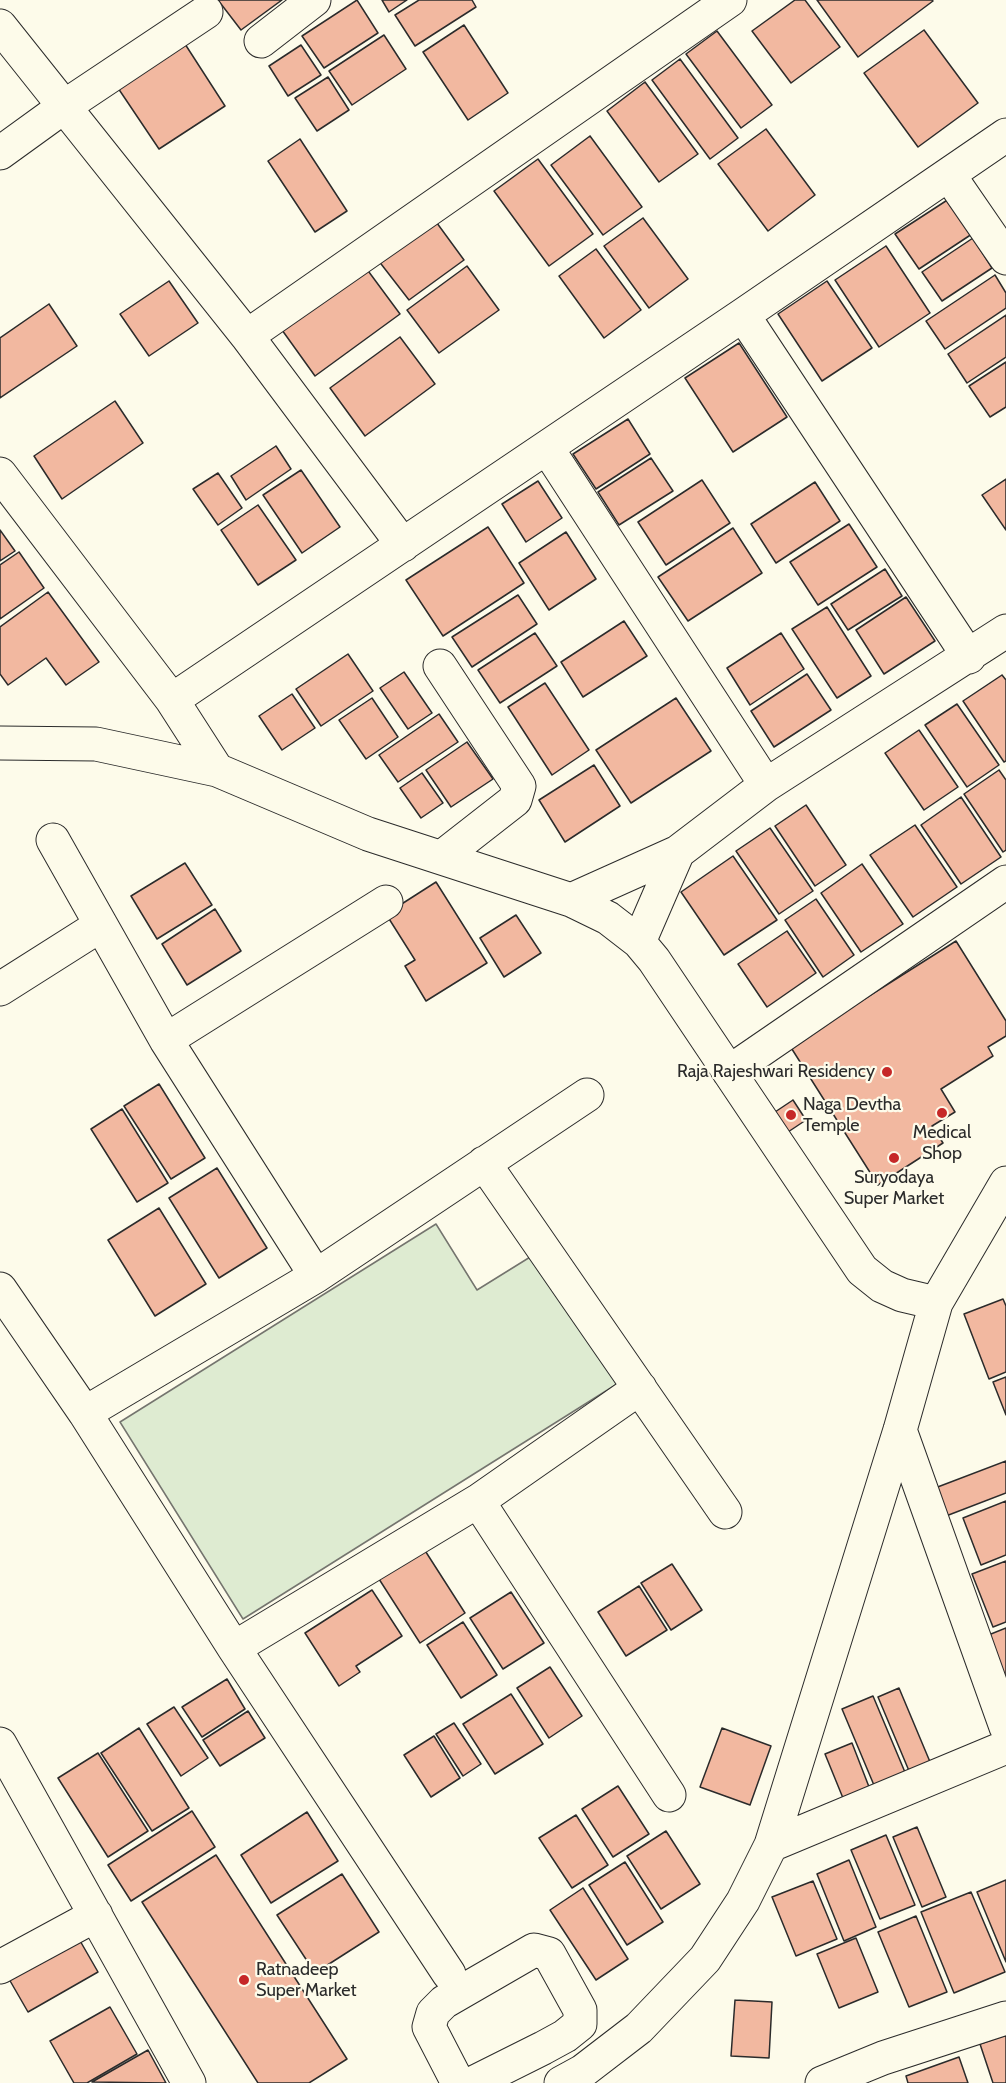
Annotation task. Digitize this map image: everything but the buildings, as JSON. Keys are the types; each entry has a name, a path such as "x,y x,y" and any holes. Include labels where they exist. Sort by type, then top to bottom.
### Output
{"street":[{"path":"261,41 314,0"},
{"path":"246,336 730,0"},
{"path":"0,153 65,106 206,12"},
{"path":"0,26 246,336 402,545"},
{"path":"172,700 1006,135"},
{"path":"949,175 1006,258"},
{"path":"743,315 969,657"},
{"path":"547,448 766,785"},
{"path":"0,474 172,700 217,770"},
{"path":"571,900 678,852 766,785 969,657 1006,631"},
{"path":"440,666 519,786 514,800 442,856"},
{"path":"0,743 96,744 217,770 368,834 442,856 571,900 608,918 639,942 661,969 862,1270 892,1291 936,1303"},
{"path":"53,840 166,1040 316,1276"},
{"path":"639,942 678,852"},
{"path":"729,1072 1006,882"},
{"path":"166,1040 386,902"},
{"path":"0,989 101,926"},
{"path":"85,1413 316,1276 587,1095"},
{"path":"484,1162 725,1512"},
{"path":"543,2048 575,2080 639,2028 705,1959 743,1901 771,1845 900,1430 936,1303 1006,1183"},
{"path":"0,1289 85,1413 234,1648 449,1974"},
{"path":"234,1648 478,1501 640,1388"},
{"path":"900,1430 1006,1727"},
{"path":"478,1501 669,1795"},
{"path":"0,1744 189,2083"},
{"path":"771,1845 1006,1747"},
{"path":"0,1967 96,1915"},
{"path":"458,2083 429,2027 433,2013 444,2002 534,1950 549,1954 580,2010 580,2024 565,2036 473,2083"},
{"path":"822,2083 888,2071 1006,2019"}],"green space":[{"path":"436,1224 477,1290 535,1254 617,1384 243,1619 120,1422"}],"place":[{"name":"Raja Rajeshwari Residency","path":"887,1072"},
{"name":"Medical Shop","path":"942,1113"},
{"name":"Naga Devtha Temple","path":"791,1115"},
{"name":"Suryodaya Super Market","path":"894,1158"},
{"name":"Ratnadeep Super Market","path":"244,1980"}]}
